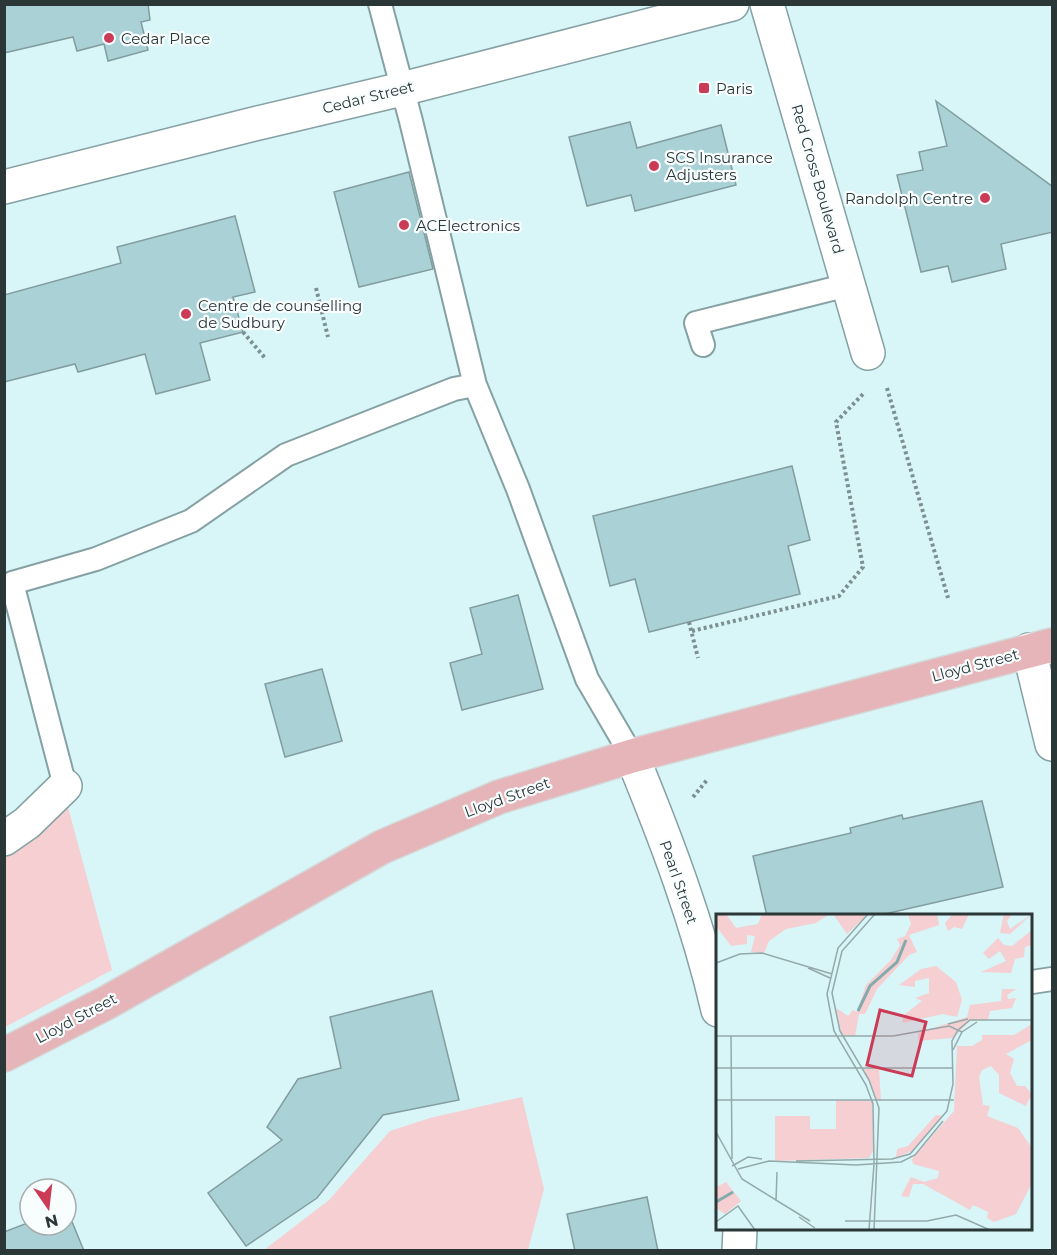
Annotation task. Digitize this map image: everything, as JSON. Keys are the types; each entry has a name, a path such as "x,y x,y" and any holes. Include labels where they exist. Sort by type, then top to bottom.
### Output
{"main road":[{"name":"Lloyd Street","path":"4,1055 106,1003 382,847 499,797 632,756 1041,648"}],"street":[{"name":"Cedar Street","path":"4,187 402,89 732,4"},
{"name":"Red Cross Boulevard","path":"767,4 848,285 875,363"},
{"path":"1041,648 1053,744"},
{"name":"Pearl Street","path":"632,756 657,816 691,912 716,1003"},
{"path":"4,839 27,823 66,786"},
{"path":"739,1251 740,1231"}],"lane":[{"path":"380,4 414,132 475,385 518,489 587,679 632,756"},
{"path":"703,345 696,323 848,285"},
{"path":"66,786 12,583 96,559 191,520 286,455 454,389 475,385"},
{"path":"1033,982 1053,979"}],"path":[{"path":"316,288 328,336"},
{"path":"243,332 265,358"},
{"path":"875,363 948,598"},
{"path":"692,632 839,596 863,567 836,422 875,363"},
{"path":"689,622 698,658"}],"shaded area":[{"path":"62,785 112,970 5,1027 4,836"},
{"path":"522,1097 544,1189 528,1250 264,1250 329,1200 390,1131 430,1118"}],"building":[{"path":"4,4 148,4 150,20 141,22 148,50 108,61 104,44 77,51 73,37 4,53"},
{"name":"Randolph Centre","path":"936,101 1053,187 1053,232 1001,244 1006,269 952,282 948,266 921,272 897,175 923,170 919,152 947,146"},
{"name":"SCS Insurance Adjusters","path":"630,122 637,148 721,125 736,185 635,211 631,195 587,206 569,137"},
{"path":"409,172 433,269 359,287 334,192"},
{"path":"235,216 255,292 233,297 243,332 200,343 210,380 156,394 145,354 78,372 75,364 4,382 4,295 121,263 117,247"},
{"path":"792,466 810,540 788,546 800,594 649,632 635,579 610,586 593,516"},
{"path":"518,595 543,689 462,710 450,663 482,654 470,608"},
{"path":"322,669 342,741 285,757 265,684"},
{"path":"982,801 1003,887 885,914 767,914 753,856 851,833 850,828 902,815 903,819"},
{"path":"432,991 459,1100 383,1115 317,1198 246,1246 208,1193 282,1140 267,1127 298,1079 341,1068 330,1017"},
{"path":"647,1197 658,1251 575,1251 567,1214"},
{"path":"18,1227 18,1237 78,1236 84,1251 4,1251 4,1232"}],"place":[{"name":"Cedar Place","path":"109,38"},
{"name":"Paris","path":"704,88"},
{"name":"SCS Insurance Adjusters","path":"654,166"},
{"name":"Randolph Centre","path":"985,198"},
{"name":"ACElectronics","path":"404,225"},
{"name":"Centre de counselling de Sudbury","path":"186,314"}]}
